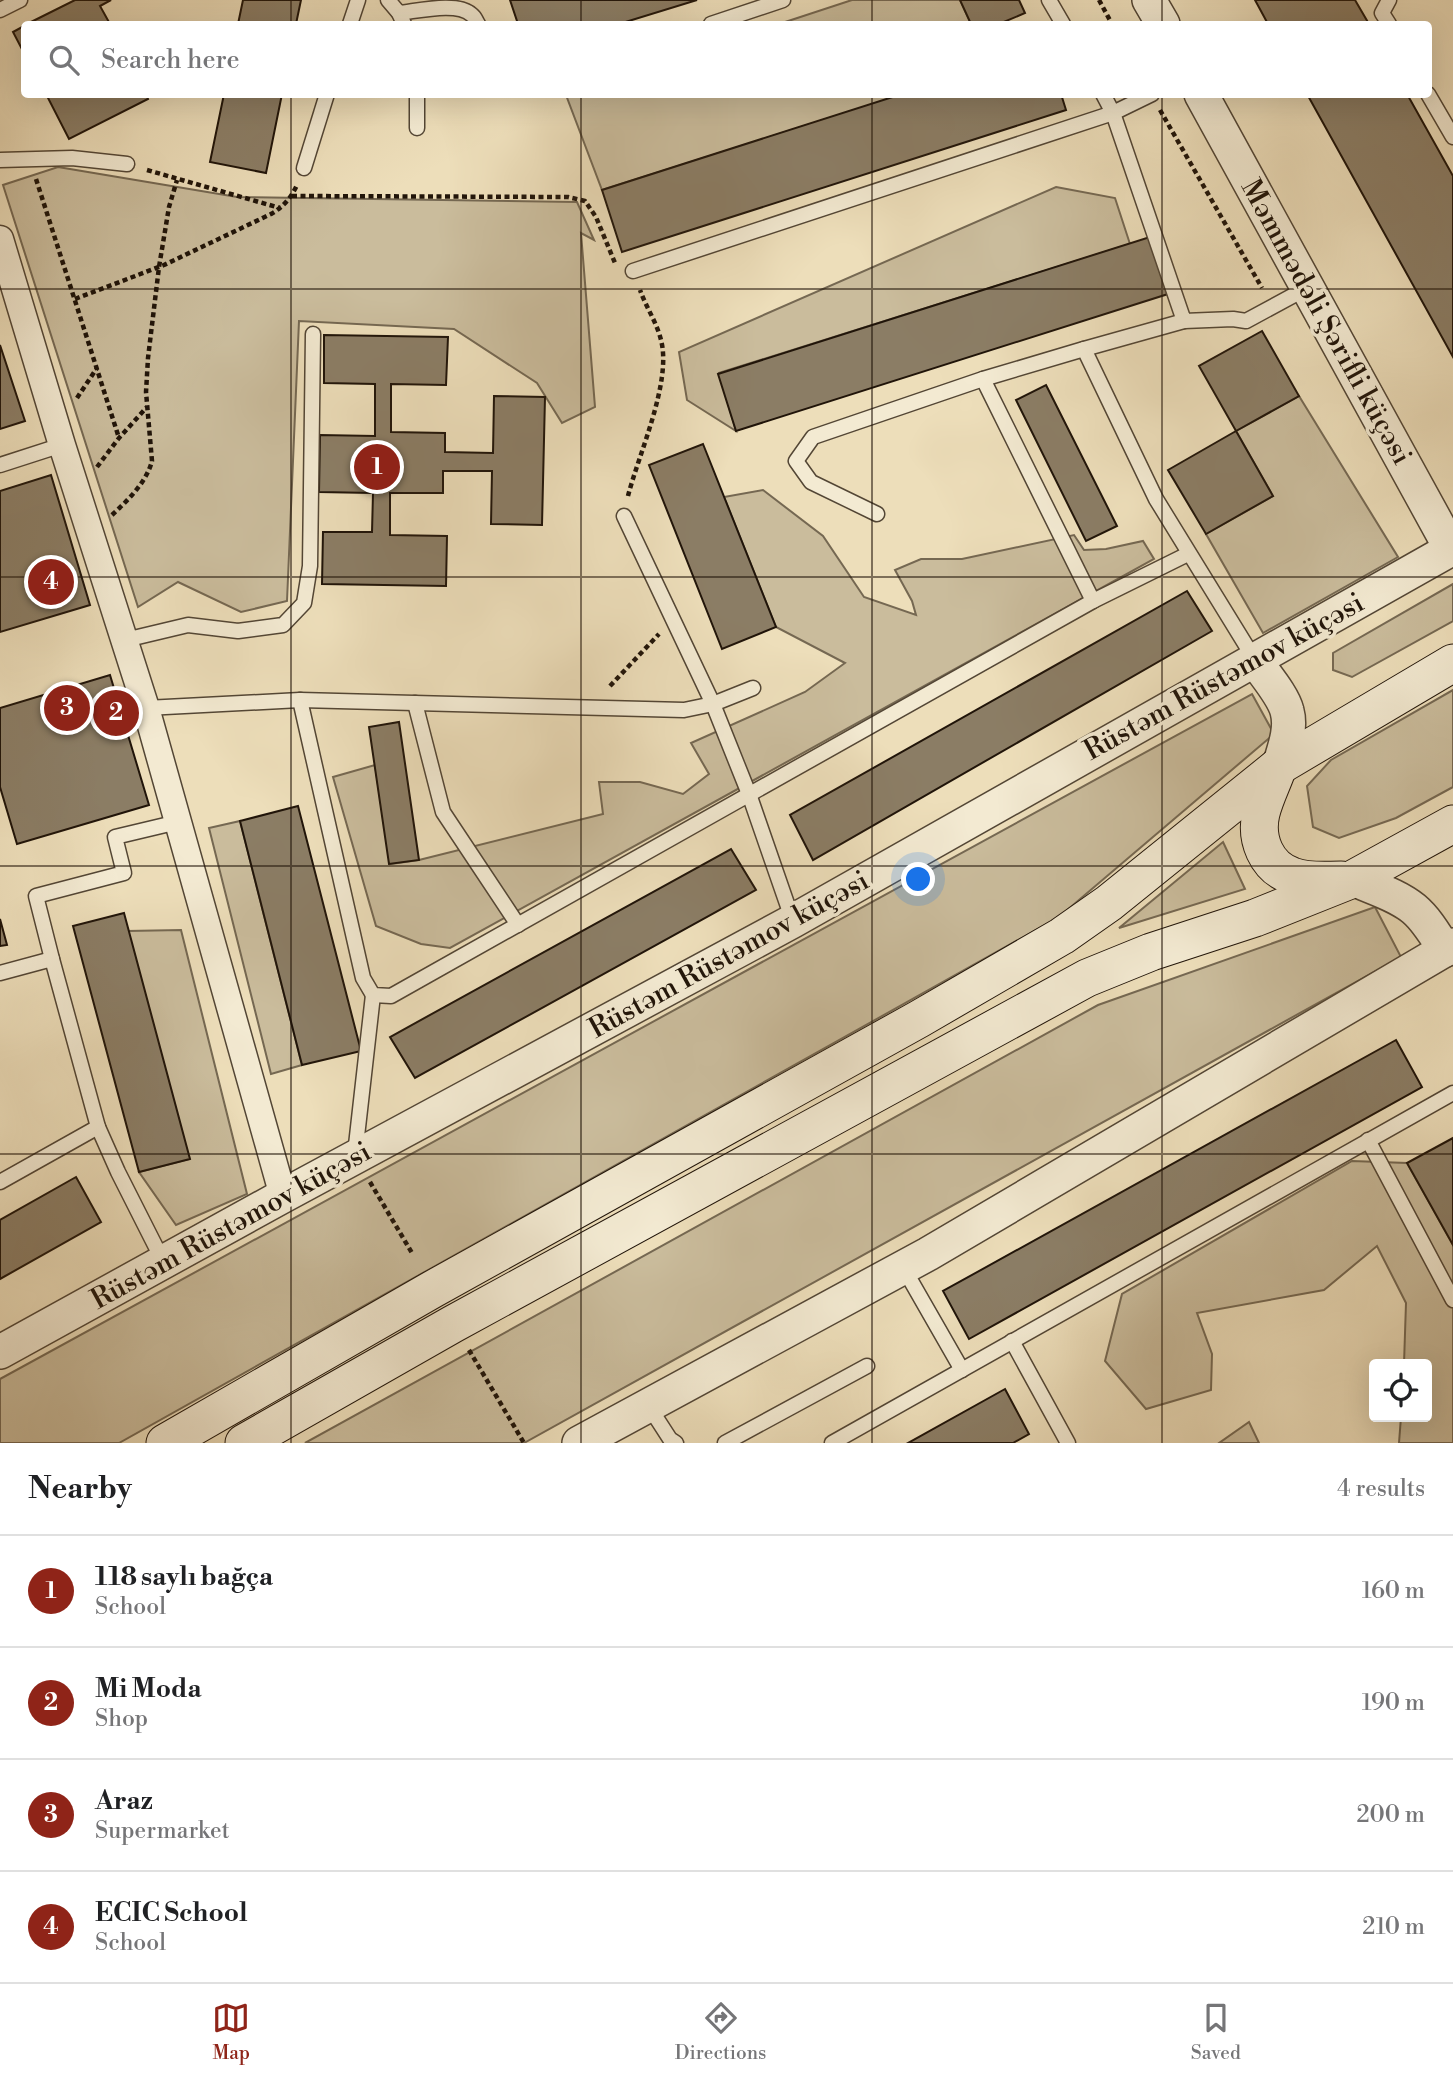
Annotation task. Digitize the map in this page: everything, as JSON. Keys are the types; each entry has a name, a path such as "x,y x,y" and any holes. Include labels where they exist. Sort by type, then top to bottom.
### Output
{"main road":[{"path":"165,1443 433,1289 907,1026 1062,936 1109,903 1279,766 1453,663"},
{"path":"1279,766 1261,814 1261,839 1268,860 1291,876 1315,880 1353,879"},
{"path":"244,1443 453,1324 1087,978 1150,952 1255,918 1353,879 1453,824"}],"street":[{"path":"1149,0 1161,21"},
{"name":"Məmmədəli Şərifli küçəsi","path":"1203,98 1452,549"},
{"path":"0,239 146,709 283,1196"},
{"name":"Rüstəm Rüstəmov küçəsi","path":"0,1352 793,921 1452,549"},
{"path":"1255,660 1287,711 1288,735 1279,766"},
{"path":"579,1443 614,1435 649,1405 903,1267 1450,953 1415,910 1398,898 1353,879"}],"lane":[{"path":"0,10 20,0"},
{"path":"351,21 358,0"},
{"path":"388,0 402,19 458,8 472,14 476,21"},
{"path":"719,21 783,0"},
{"path":"1049,0 1061,21"},
{"path":"1387,21 1382,13 1388,0"},
{"path":"304,168 326,98"},
{"path":"417,98 417,128"},
{"path":"1104,98 1113,113 1184,321"},
{"path":"633,271 1113,113 1145,98"},
{"path":"1431,98 1453,137"},
{"path":"0,160 72,158 127,164"},
{"path":"877,514 811,482 796,461 813,437 983,379 1184,321 1246,321 1307,288"},
{"path":"125,640 187,625 239,631 283,625 304,603 310,566 313,334"},
{"path":"1084,349 1156,499 1255,660"},
{"path":"983,379 1093,601"},
{"path":"0,465 62,445"},
{"path":"624,516 713,704 749,794 793,921"},
{"path":"373,995 391,996 1093,601 1188,554"},
{"path":"146,709 300,700 684,710 713,704 753,688"},
{"path":"300,700 363,978 373,995 355,1158"},
{"path":"415,703 443,812 518,925"},
{"path":"164,1263 98,1127 36,896 124,873 115,837 178,822"},
{"path":"0,973 52,959"},
{"path":"832,1443 1453,1093"},
{"path":"0,1182 98,1127"},
{"path":"1368,1140 1453,1300"},
{"path":"903,1267 962,1370"},
{"path":"1012,1341 1068,1443"},
{"path":"725,1443 867,1366"},
{"path":"649,1405 670,1439 676,1443"}],"path":[{"path":"1098,0 1110,21"},
{"path":"1153,98 1272,306"},
{"path":"29,158 118,438 147,407"},
{"path":"127,164 281,208"},
{"path":"91,534 130,498 149,471 152,461 147,407 148,358 159,267 169,207 177,180"},
{"path":"75,299 159,267 271,214 292,196 568,197 585,201 596,217 612,261 620,268 633,271 661,338 664,356 659,395 624,516"},
{"path":"590,708 673,619"},
{"path":"355,1158 412,1253"},
{"path":"467,1346 524,1443"}],"shaded area":[{"path":"852,0 960,0 970,21 788,21"},
{"path":"567,98 893,98 602,190"},
{"path":"58,167 237,197 577,202 594,240 581,233 595,407 562,423 537,383 454,329 299,321 287,601 241,612 178,582 138,607 3,185"},
{"path":"1056,187 1115,198 1130,244 719,373 736,431 687,400 679,352"},
{"path":"1299,396 1398,557 1263,633 1206,534 1273,496 1236,431"},
{"path":"763,490 823,536 864,597 916,615 912,601 895,570 921,559 962,559 1074,535 1084,550 1106,549 1143,541 1154,559 450,948 421,944 376,926 333,777 375,765 390,864 419,860 603,814 599,782 640,782 683,794 709,774 691,743 805,692 845,663 776,627 724,497"},
{"path":"1453,584 1453,621 1352,677 1333,670 1333,653"},
{"path":"1453,690 1453,787 1396,818 1339,838 1313,827 1307,786 1331,760"},
{"path":"1252,694 1274,734 1059,917 119,1443 0,1443 0,1379"},
{"path":"240,821 302,1065 271,1074 209,828"},
{"path":"1223,842 1245,889 1119,928"},
{"path":"1375,907 1401,957 524,1443 305,1443 1098,1005"},
{"path":"181,930 247,1194 176,1225 139,1172 189,1159 128,931"},
{"path":"1352,1161 1407,1163 1453,1245 1453,1443 1399,1443 1401,1422 1432,1422 1432,1359 1404,1359 1406,1303 1377,1246 1324,1290 1197,1313 1212,1354 1211,1390 1146,1409 1105,1361 1122,1294"},
{"path":"1249,1422 1259,1443 1219,1443"}],"building":[{"path":"75,0 111,0 100,6 108,21 33,21"},
{"path":"243,0 301,0 297,21 239,21"},
{"path":"510,0 697,0 629,21 517,21"},
{"path":"960,0 1019,0 1025,13 1006,21 970,21"},
{"path":"1255,0 1355,0 1367,21 1266,21"},
{"path":"21,28 21,47 13,32"},
{"path":"48,98 148,98 148,99 69,139"},
{"path":"223,98 281,98 266,173 210,162"},
{"path":"890,98 1062,98 1066,110 622,252 602,190"},
{"path":"1309,98 1409,98 1453,176 1453,357"},
{"path":"1150,237 1168,294 736,431 718,374"},
{"path":"1262,331 1299,396 1236,431 1199,366"},
{"path":"324,335 448,337 446,385 391,384 391,432 445,433 445,452 493,453 494,396 545,397 542,525 491,524 492,471 443,471 443,493 390,493 390,535 447,536 446,586 322,584 323,532 372,532 373,493 319,492 320,435 375,436 375,384 324,383"},
{"path":"0,345 25,421 0,429"},
{"path":"1046,385 1117,526 1086,541 1016,400"},
{"path":"1236,431 1273,496 1206,534 1168,470"},
{"path":"703,444 776,627 722,649 649,465"},
{"path":"51,475 90,605 0,632 0,491"},
{"path":"1187,591 1212,631 813,860 790,815"},
{"path":"110,675 149,805 17,844 0,787 0,708"},
{"path":"399,722 419,860 389,864 369,727"},
{"path":"298,806 361,1051 302,1065 240,821"},
{"path":"731,849 756,890 415,1078 390,1037"},
{"path":"124,913 190,1159 139,1172 73,926"},
{"path":"0,919 7,945 0,946"},
{"path":"1396,1040 1422,1087 969,1339 943,1291"},
{"path":"1453,1138 1453,1245 1407,1163"},
{"path":"76,1177 101,1222 0,1279 0,1220"},
{"path":"1005,1389 1029,1434 1013,1443 908,1443"}],"place":[{"name":"118 saylı bağça","path":"377,467"},
{"name":"ECIC School","path":"51,582"},
{"name":"Araz","path":"67,708"},
{"name":"Mi Moda","path":"116,713"}]}
